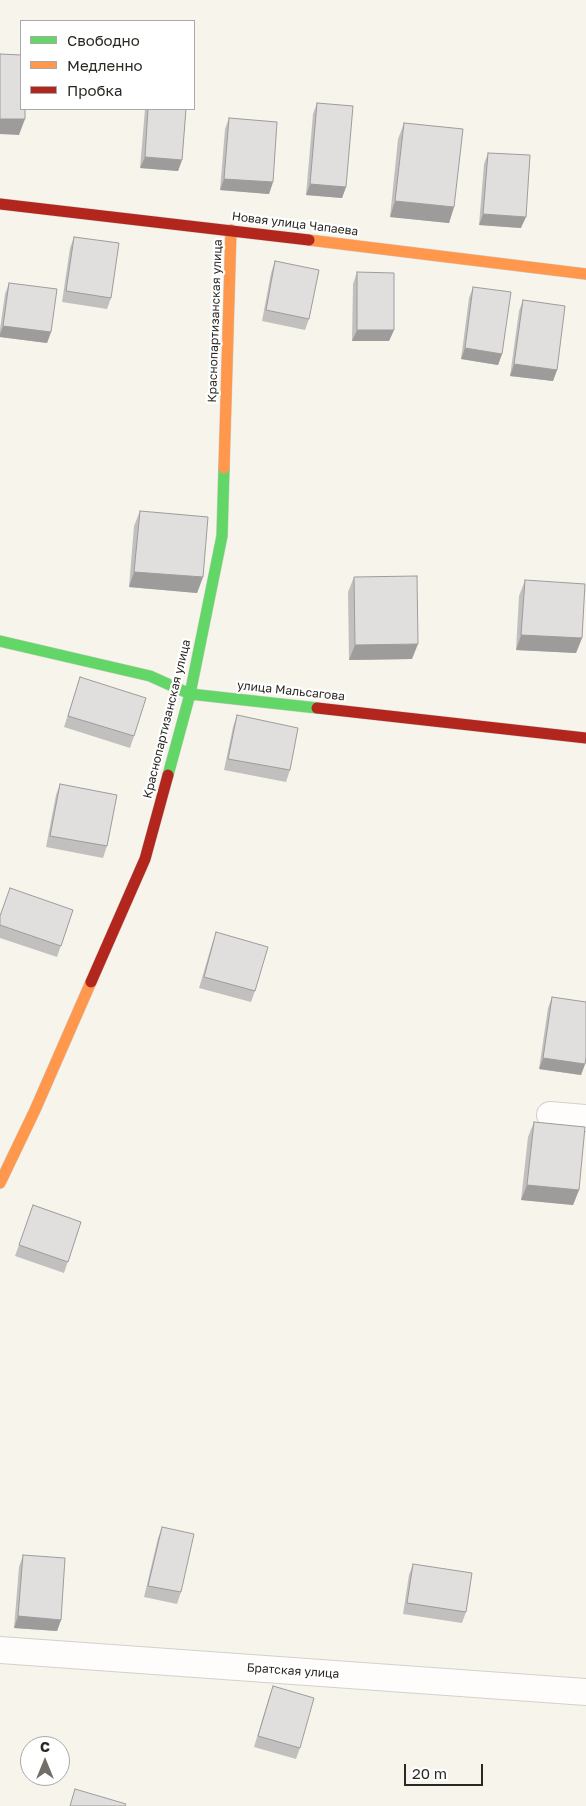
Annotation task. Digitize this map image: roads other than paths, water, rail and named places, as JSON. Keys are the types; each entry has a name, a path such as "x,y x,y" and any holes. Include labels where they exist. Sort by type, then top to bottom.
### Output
{"street":[{"name":"Новая улица Чапаева","path":"0,204 231,230 586,274"},
{"name":"Краснопартизанская улица","path":"0,1183 35,1110 145,859 190,694 222,536 231,230"},
{"name":"улица Мальсагова","path":"0,641 150,676 190,694 586,738"},
{"path":"550,1115 586,1118"},
{"name":"Братская улица","path":"0,1650 586,1692"}]}
